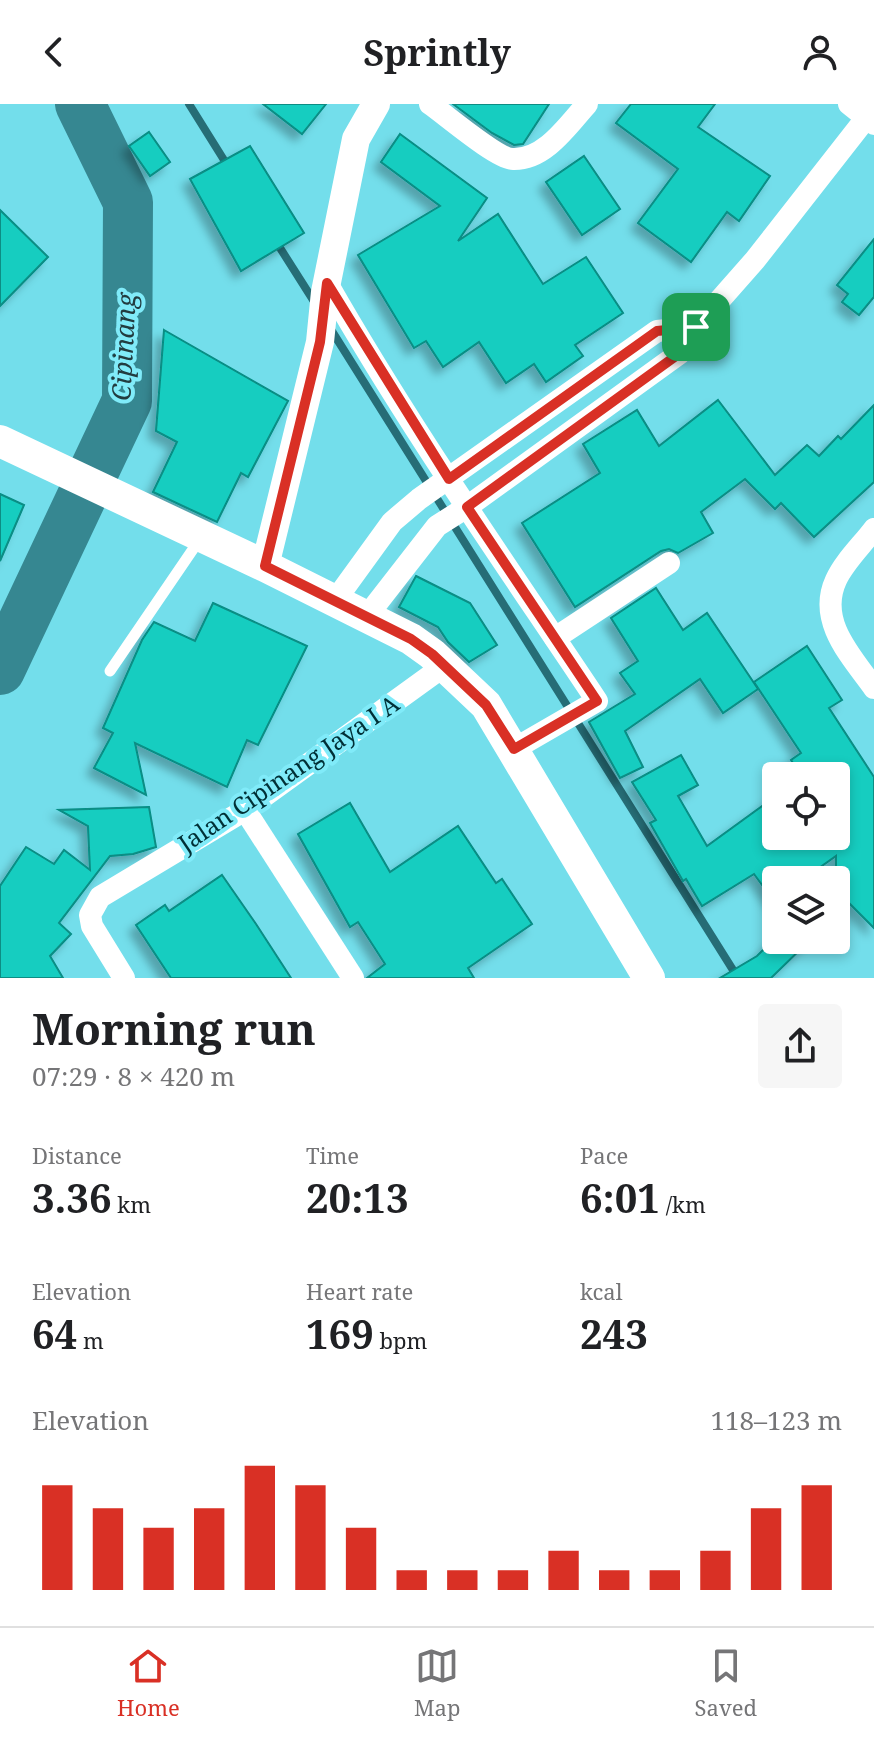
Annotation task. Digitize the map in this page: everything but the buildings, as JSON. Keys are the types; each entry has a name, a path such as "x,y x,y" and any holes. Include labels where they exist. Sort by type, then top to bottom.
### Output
{"main road":[{"path":"0,441 367,616 411,639 444,666 486,705 649,978"}],"street":[{"path":"265,566 320,342 326,287 356,139 376,104"},
{"path":"430,104 499,155 513,160 543,149 587,104"},
{"path":"367,616 437,526 680,353 696,327 755,260 866,114"},
{"path":"326,287 464,509 597,701 514,749"},
{"path":"334,602 392,522 419,499 657,331 696,327"},
{"path":"874,529 836,579 829,605 838,639 874,688"},
{"path":"555,638 669,563"},
{"name":"Jalan Cipinang Jaya I A","path":"124,978 92,926 90,915 93,906 110,889 245,810 444,666"},
{"path":"245,810 353,978"}],"lane":[{"path":"110,671 201,536"}],"waterway":[{"name":"Cipinang","path":"0,670 127,401 128,202 80,104"},
{"path":"189,104 229,168"},
{"path":"275,240 315,303"},
{"path":"330,328 738,978"}],"route":[{"path":"327,283 449,479 657,331 696,327 680,353 467,507 597,701 514,749 486,705 432,654 411,639 265,566 320,342 327,283"}]}
